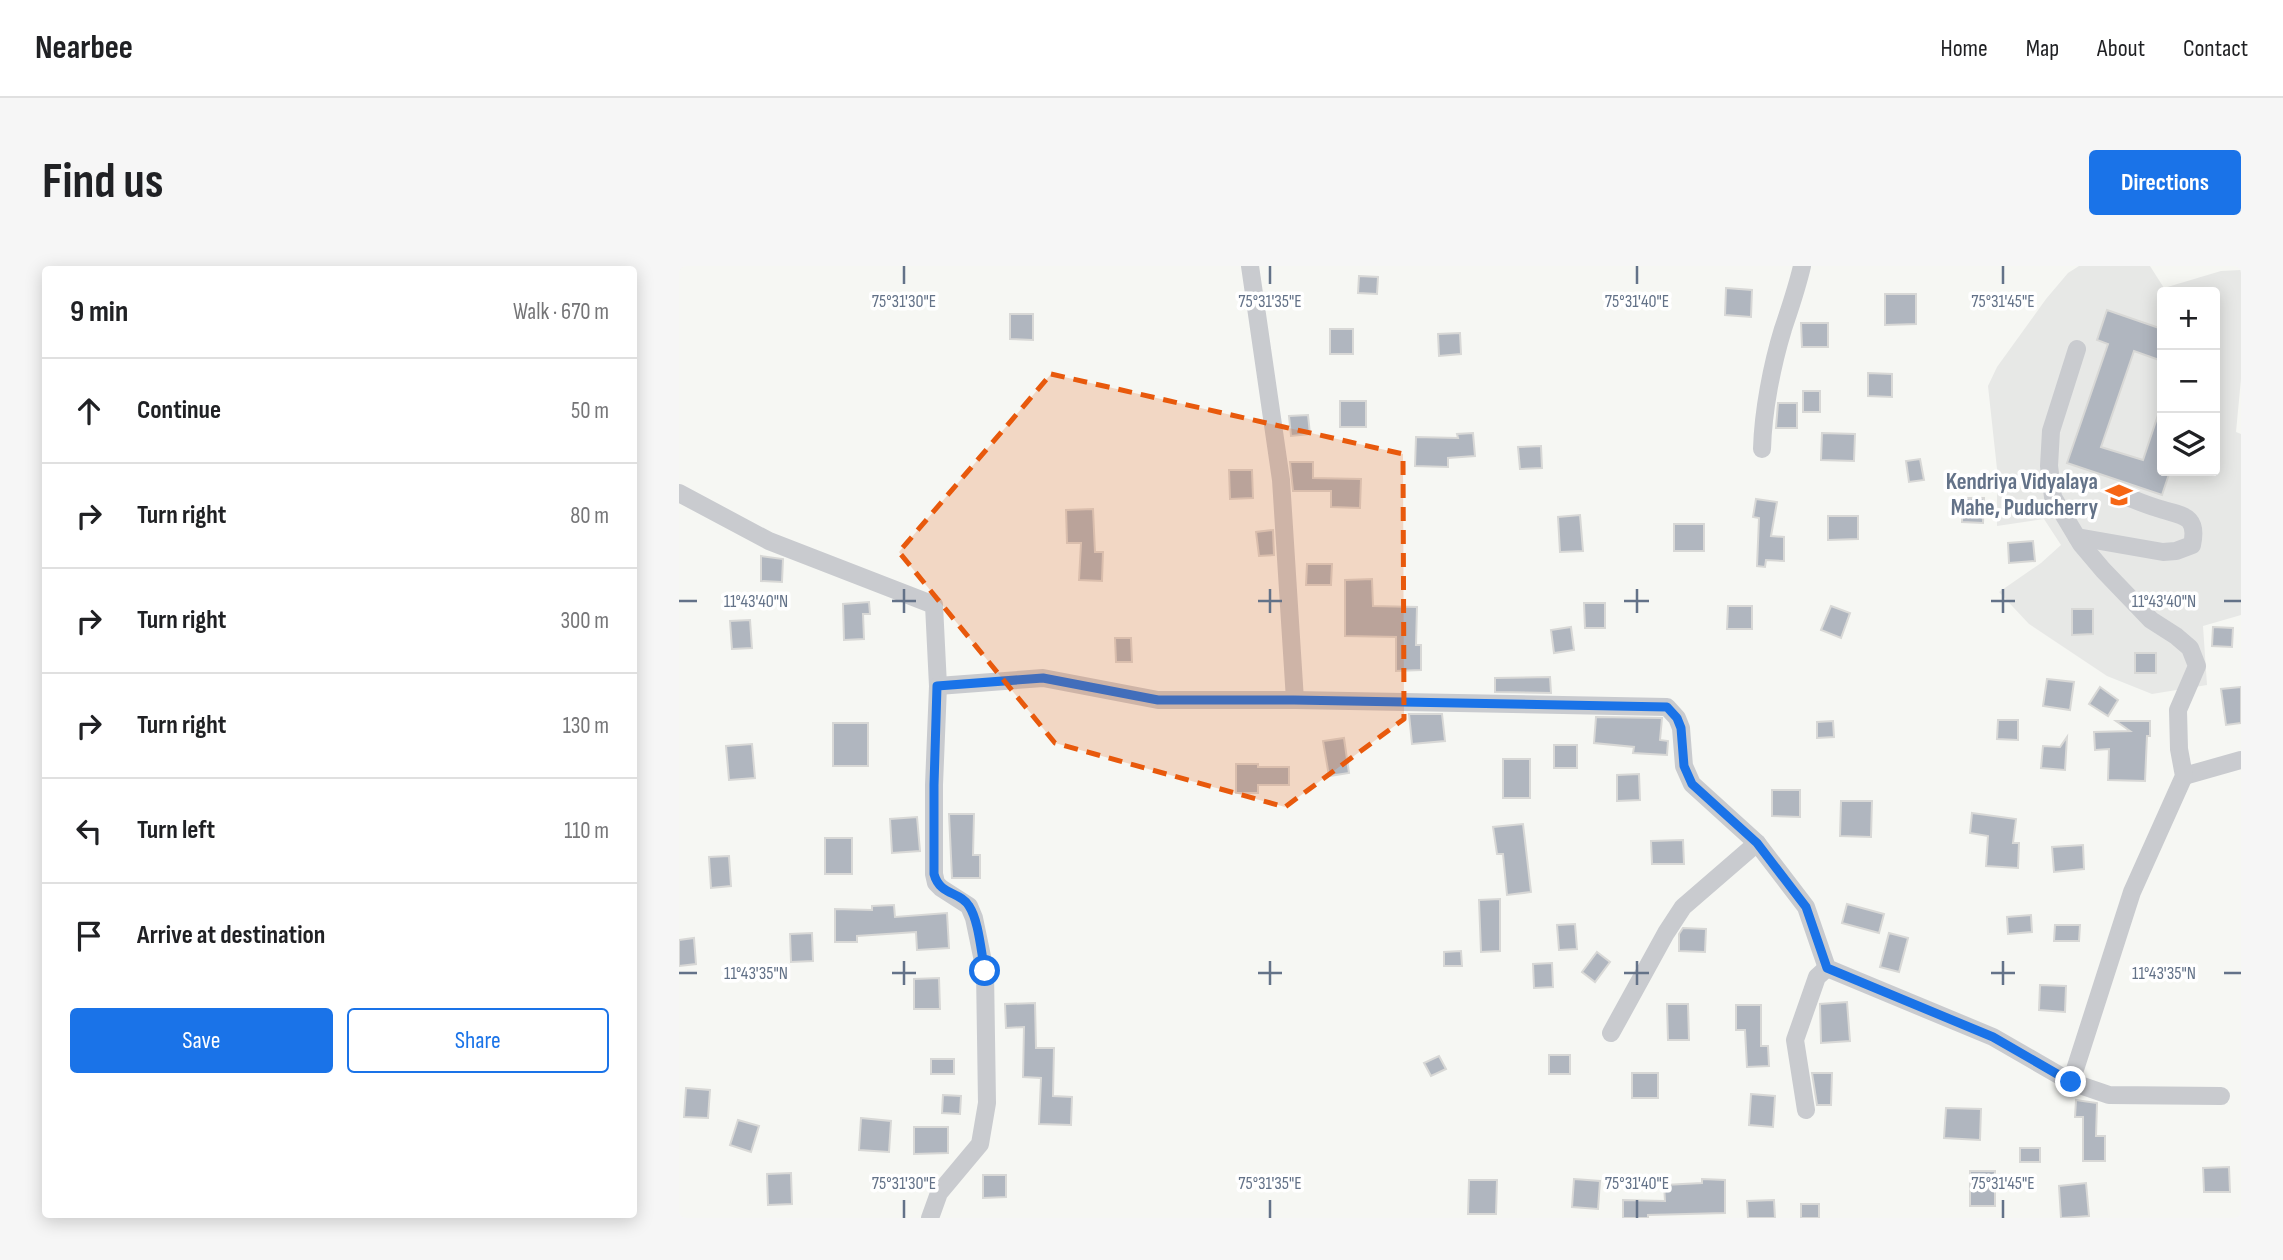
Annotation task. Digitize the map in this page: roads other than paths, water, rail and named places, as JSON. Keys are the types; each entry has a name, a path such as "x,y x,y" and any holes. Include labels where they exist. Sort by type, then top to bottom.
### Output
{"street":[{"path":"1250,266 1281,480 1294,700"},
{"path":"1762,449 1767,406 1782,332 1798,287 1802,266"},
{"path":"2071,1082 2132,892 2184,776 2179,749 2178,710 2197,666 2190,648 2151,620 2103,570 2077,537 2053,497 2049,467 2051,431 2077,349"},
{"path":"679,493 769,541 934,605 937,686 934,874 936,883 969,906 974,918 985,971 987,1103 980,1144 939,1193 930,1218"},
{"path":"2077,537 2163,552 2192,545 2195,531 2191,522 2183,515 2158,509 2120,494"},
{"path":"937,686 1043,678 1158,700 1667,707 1677,718 1681,728 1684,766 1692,784 1757,843 1806,907 1827,968 1993,1037 2071,1082 2109,1095 2221,1096"},
{"path":"2184,776 2241,760"},
{"path":"1611,1033 1683,907 1757,843"},
{"path":"1806,1110 1795,1040 1817,977 1827,968"}],"place":[{"name":"Kendriya Vidyalaya Mahe, Puducherry","path":"2119,495"}]}
